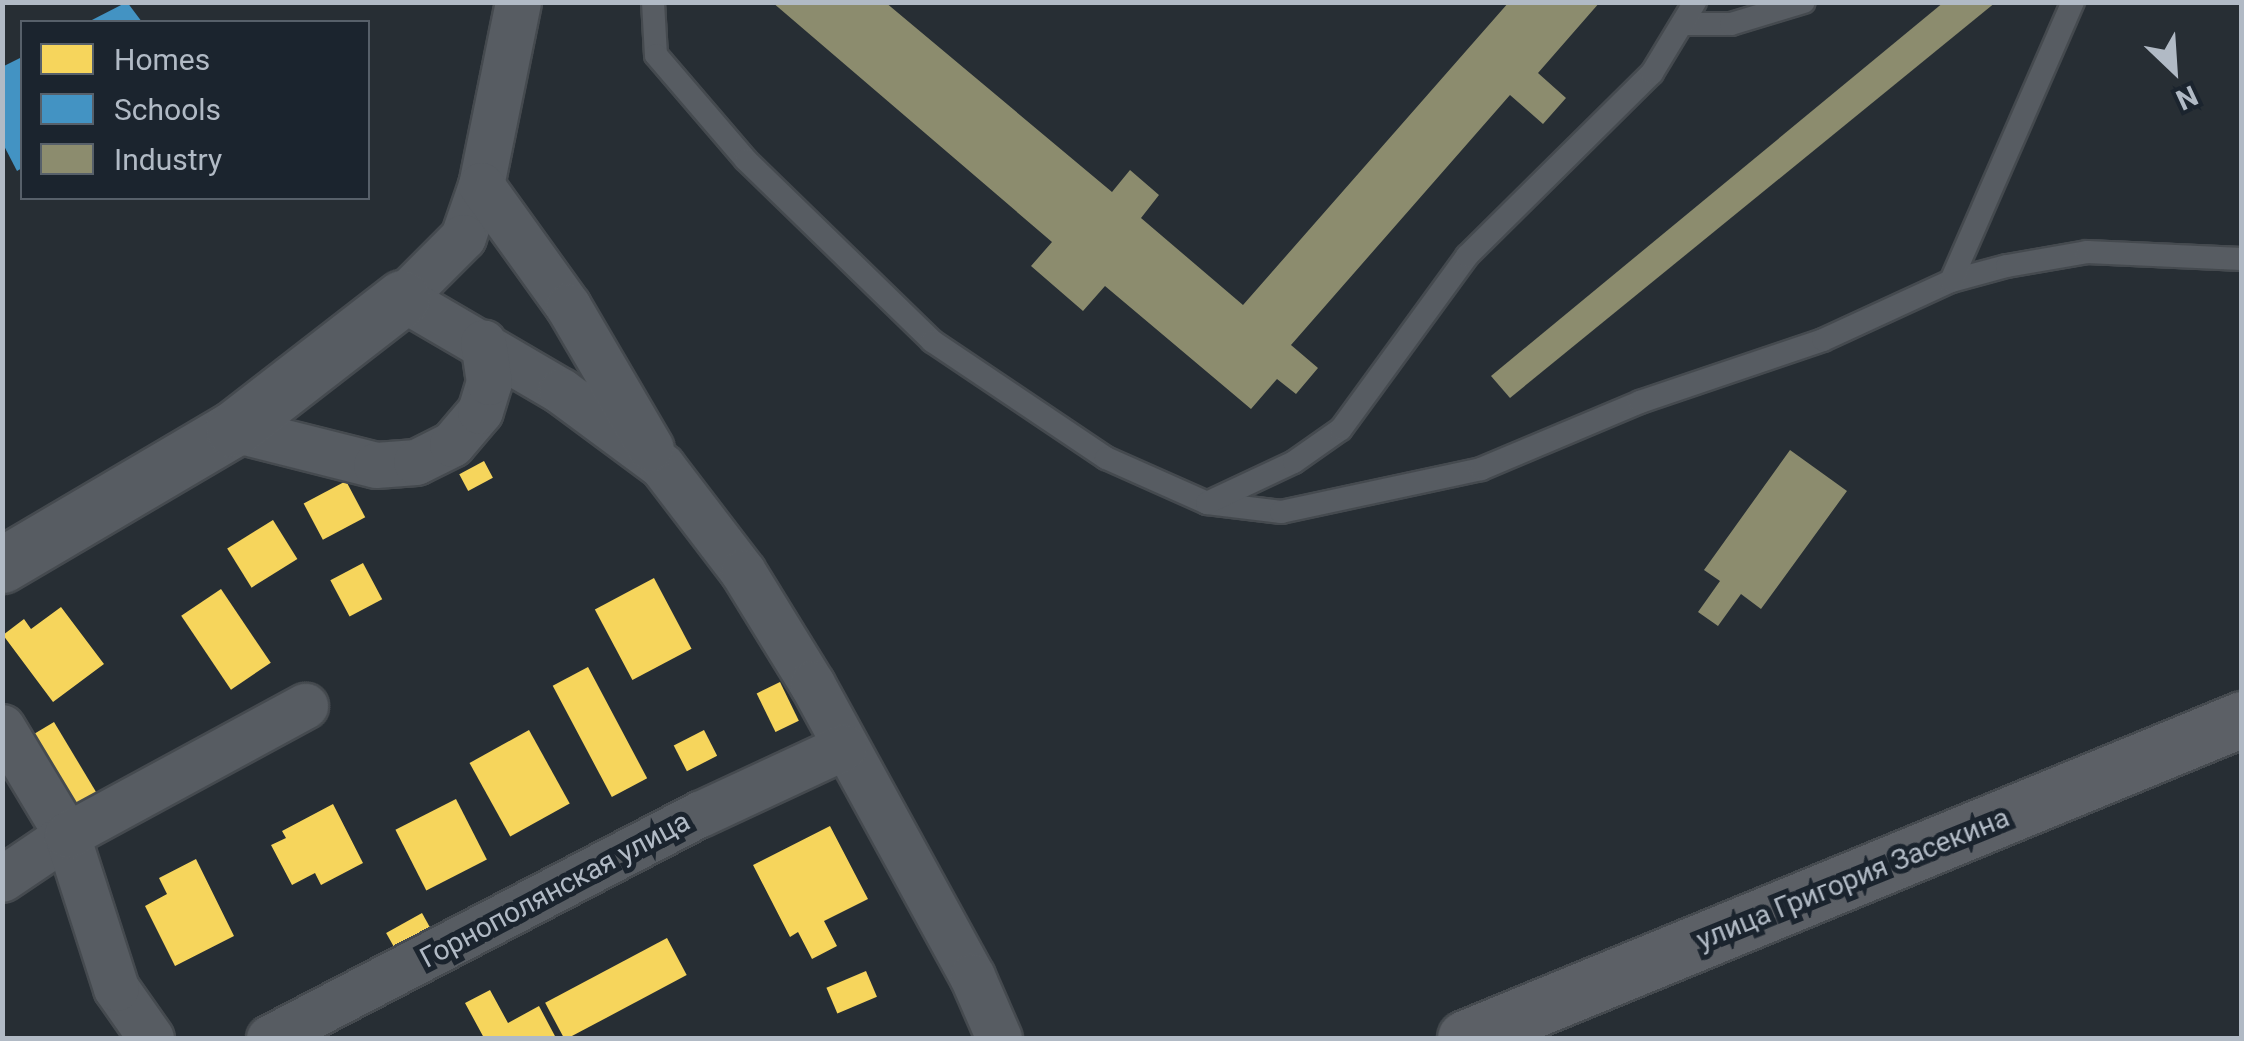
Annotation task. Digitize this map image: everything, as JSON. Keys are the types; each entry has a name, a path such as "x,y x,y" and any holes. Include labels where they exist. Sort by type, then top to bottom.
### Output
{"main road":[{"name":"улица Григория Засекина","path":"1465,1038 2242,719"}],"street":[{"path":"2,565 233,429 402,298 463,237 481,185 518,2"},
{"path":"481,185 568,306 662,466 743,572 972,976 998,1038"},
{"path":"402,298 483,342 662,466"},
{"path":"233,429 376,465 416,462 452,444 480,412 488,382 483,342"},
{"path":"2,879 67,836 305,706"},
{"path":"2,727 67,836 116,988 150,1038"},
{"name":"Горнополянская улица","path":"269,1038 700,814 844,747"}],"lane":[{"path":"653,2 656,55 746,160 932,342 1106,458 1208,502 1281,512 1481,469 1640,402 1823,340 1951,281 2087,252 2242,259"},
{"path":"1208,502 1294,462 1341,428 1467,256 1652,73 1690,13 1732,24 1804,2"},
{"path":"1951,281 2072,2"}],"building: Homes":[{"path":"484,461 493,478 468,491 459,474"},
{"path":"346,481 365,517 323,540 304,504"},
{"path":"273,520 297,559 252,588 227,549"},
{"path":"363,563 382,599 350,617 330,580"},
{"path":"654,578 692,649 632,680 595,609"},
{"path":"221,589 271,663 231,690 181,616"},
{"path":"61,607 104,664 53,702 3,635 24,619 31,629"},
{"path":"588,667 647,778 612,797 553,686"},
{"path":"780,682 799,721 775,732 757,693"},
{"path":"54,722 100,798 67,818 21,742"},
{"path":"529,730 570,803 510,836 470,763"},
{"path":"704,730 717,756 687,771 674,745"},
{"path":"456,799 487,860 426,890 395,830"},
{"path":"333,804 363,863 321,885 315,873 292,885 271,845 286,838 282,831"},
{"path":"830,826 868,899 824,921 837,946 812,959 798,932 790,937 753,865"},
{"path":"196,859 234,936 175,966 145,906 167,894 159,878"},
{"path":"422,913 431,929 395,949 386,933"},
{"path":"667,938 687,975 568,1038 564,1038 545,1003"},
{"path":"866,971 877,997 837,1014 826,988"},
{"path":"490,990 508,1023 539,1006 556,1038 484,1038 465,1003"}],"building: Schools":[{"path":"127,2 140,20 92,20"},
{"path":"20,58 17,171 2,142 2,67"}],"building: Industry":[{"path":"772,2 885,2 1112,192 1130,170 1159,195 1141,218 1243,305 1509,2 1600,2 1538,73 1566,98 1543,124 1510,95 1291,345 1318,368 1296,394 1277,379 1251,409 1105,286 1083,311 1031,266 1052,242"},
{"path":"1944,2 1996,2 1510,398 1491,376"},
{"path":"1790,450 1847,491 1761,609 1741,594 1718,626 1698,612 1720,581 1704,570"}]}
